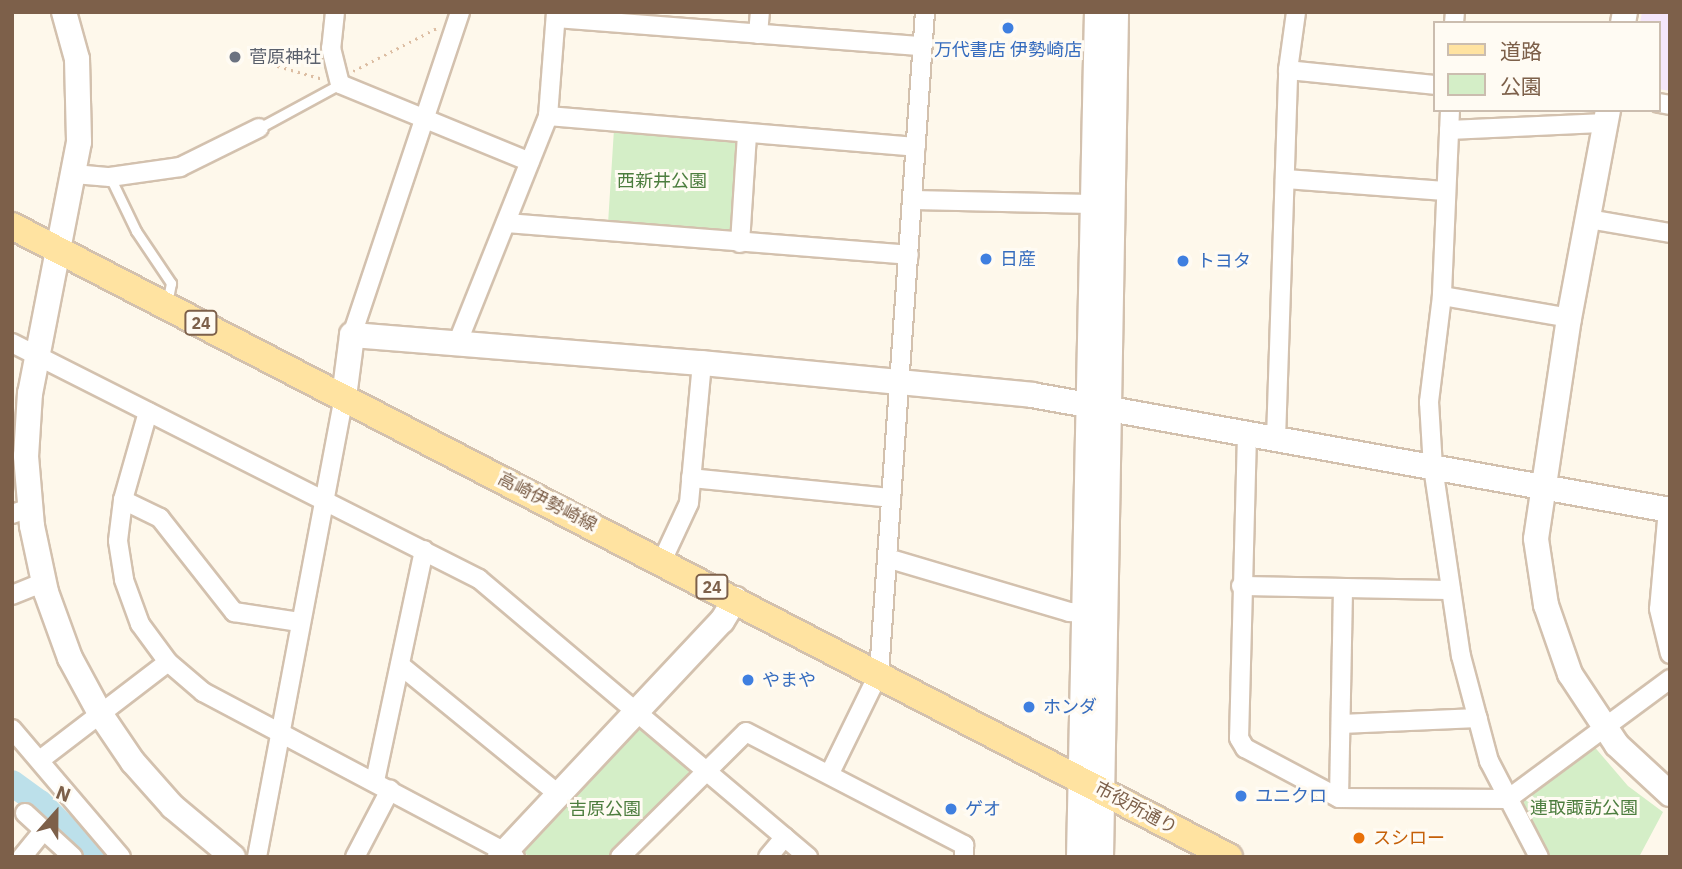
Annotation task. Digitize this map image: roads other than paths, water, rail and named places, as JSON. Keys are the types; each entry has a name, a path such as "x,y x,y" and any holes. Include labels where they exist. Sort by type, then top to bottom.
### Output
{"main road":[{"name":"高崎伊勢崎線","path":"12,226 1092,784"},
{"name":"市役所通り","path":"1092,784 1229,857"}],"street":[{"path":"64,12 80,89 74,174 36,355 21,511 70,658 100,715 133,762 173,807 233,857"},
{"path":"335,12 331,48 340,80 424,119 530,162"},
{"path":"758,34 760,12"},
{"path":"830,774 878,673 925,12"},
{"path":"1079,857 1092,784 1099,406 1093,204 1097,12"},
{"path":"1101,857 1092,784 1085,613 1099,406 1116,12"},
{"path":"1276,439 1288,70 1296,12"},
{"path":"257,857 299,622 344,397 352,335 459,15"},
{"path":"457,344 548,116 556,15 922,46"},
{"path":"1288,70 1434,85"},
{"path":"1450,112 1442,296 1429,402 1433,467 1451,590 1489,761 1539,857"},
{"path":"548,116 916,147"},
{"path":"1449,130 1607,117 1569,318 1536,539 1546,605 1570,674 1604,729 1670,794"},
{"path":"74,174 110,177 180,167 259,128"},
{"path":"740,243 747,134"},
{"path":"1285,179 1446,191"},
{"path":"912,200 1093,204"},
{"path":"1588,219 1670,233"},
{"path":"506,223 909,255"},
{"path":"1442,296 1569,318"},
{"path":"352,335 900,380 1099,406 1669,510 1664,610 1670,654"},
{"path":"12,343 479,579 808,857"},
{"path":"662,561 687,511 702,363"},
{"path":"148,412 123,500 118,541 124,580 141,624 168,662 203,692 383,786 506,855 558,794 722,621 735,599"},
{"path":"1247,433 1239,738 1245,748 1339,798 1508,799 1670,679"},
{"path":"691,478 891,498"},
{"path":"123,500 160,519 234,612 299,622"},
{"path":"355,857 383,786 400,665 424,550"},
{"path":"887,558 1069,612 1085,613"},
{"path":"12,595 44,582"},
{"path":"1241,586 1451,590"},
{"path":"1339,798 1343,589"},
{"path":"40,760 168,662"},
{"path":"400,665 558,794"},
{"path":"1341,724 1478,718"},
{"path":"12,729 121,857"},
{"path":"620,857 746,732 964,845 964,857"},
{"path":"25,813 73,857"},
{"path":"22,857 44,830"},
{"path":"768,857 785,837"}],"lane":[{"path":"259,128 340,80"},
{"path":"110,177 136,231 171,282 166,305"}],"waterway":[{"path":"12,783 40,803 93,857"}],"place":[{"name":"万代書店 伊勢崎店","path":"1008,28"},
{"name":"菅原神社","path":"235,57"},
{"name":"日産","path":"986,259"},
{"name":"トヨタ","path":"1183,261"},
{"name":"やまや","path":"748,680"},
{"name":"ホンダ","path":"1029,707"},
{"name":"ユニクロ","path":"1241,796"},
{"name":"ゲオ","path":"951,809"},
{"name":"スシロー","path":"1359,838"}],"park label":[{"name":"西新井公園","path":"662,181"},
{"name":"連取諏訪公園","path":"1584,808"},
{"name":"吉原公園","path":"605,809"}]}
